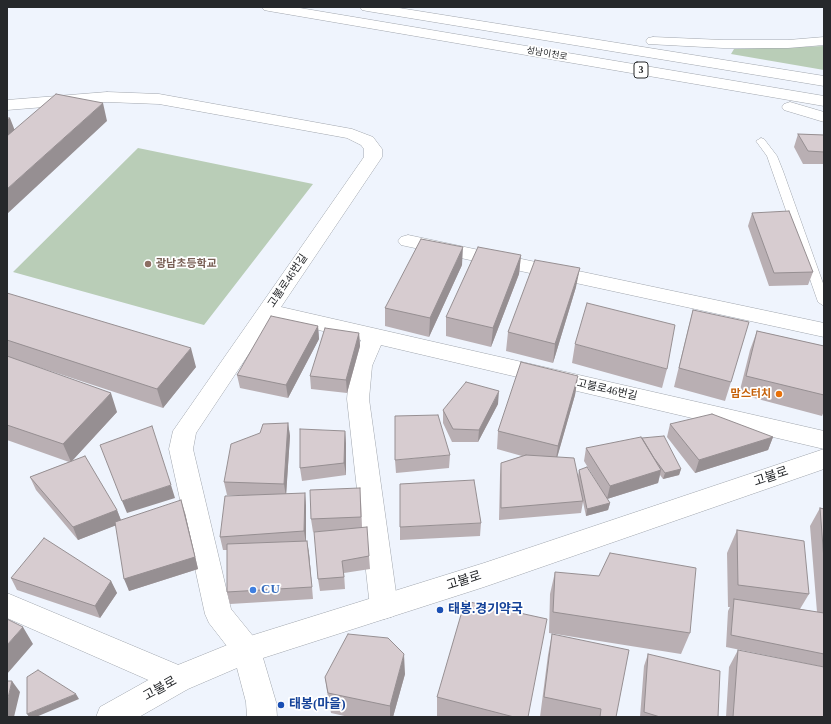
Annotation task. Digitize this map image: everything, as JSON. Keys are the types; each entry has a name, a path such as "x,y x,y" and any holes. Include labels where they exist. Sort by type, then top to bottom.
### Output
{"main road":[{"name":"성남이천로","path":"269,7 824,101"},
{"name":"성남이천로","path":"367,7 824,81"},
{"path":"547,36 723,44 788,44 824,41"},
{"path":"701,80 824,117"},
{"name":"고불로46번길","path":"7,105 107,97 159,99 352,134 367,141 373,149 373,157 267,311 373,337 824,440"},
{"path":"408,241 824,330"},
{"path":"262,717 261,702 247,650 219,614 181,449 185,431 267,311"},
{"path":"373,337 361,366 358,399 384,607"},
{"name":"고불로","path":"111,717 178,679 247,650 484,575 824,459"},
{"path":"7,605 178,679"}],"lane":[{"path":"761,142 772,156 824,302"}],"green space":[{"path":"824,46 824,70 731,54 734,49"},
{"path":"138,148 313,184 204,325 13,272"}],"building":[{"path":"56,94 103,103 7,189 7,136"},
{"path":"798,134 824,135 824,152 808,151"},
{"path":"789,211 813,272 774,273 752,213"},
{"path":"421,239 463,247 430,318 385,308"},
{"path":"478,247 521,255 493,328 446,317"},
{"path":"535,260 580,268 555,344 508,332"},
{"path":"7,293 191,348 157,389 7,340"},
{"path":"587,303 675,325 667,369 575,344"},
{"path":"693,310 749,322 731,382 679,368"},
{"path":"271,316 318,326 286,385 237,375"},
{"path":"325,328 359,333 346,380 310,376"},
{"path":"757,331 824,346 824,395 746,376"},
{"path":"7,356 111,393 63,444 7,425"},
{"path":"521,362 578,376 558,446 498,431"},
{"path":"466,382 499,391 479,430 453,429 443,410"},
{"path":"712,414 773,437 699,460 670,424"},
{"path":"438,415 450,455 395,460 395,416"},
{"path":"288,423 284,484 224,482 231,444 260,433 263,424"},
{"path":"152,426 171,485 122,501 100,445"},
{"path":"300,429 345,431 344,463 300,468"},
{"path":"664,436 681,469 665,473 642,438"},
{"path":"641,437 661,470 610,486 586,448"},
{"path":"526,455 574,458 583,501 501,508 501,463"},
{"path":"85,456 117,510 73,527 30,477"},
{"path":"587,467 610,503 587,509 579,470"},
{"path":"474,480 481,523 400,527 400,484"},
{"path":"360,488 361,517 311,519 310,490"},
{"path":"305,493 304,531 220,537 225,496"},
{"path":"181,500 195,557 124,579 115,522"},
{"path":"820,508 824,509 824,560"},
{"path":"367,527 369,556 342,561 344,577 318,579 314,532"},
{"path":"737,530 804,541 809,594 738,585"},
{"path":"44,538 111,581 95,606 11,578"},
{"path":"307,541 312,587 227,592 227,544"},
{"path":"610,553 696,568 690,633 553,612 555,572 599,576"},
{"path":"734,599 824,613 824,654 731,635"},
{"path":"465,601 547,619 528,717 514,717 437,697"},
{"path":"7,619 23,627 7,645"},
{"path":"348,634 388,638 404,654 390,706 328,693 325,677"},
{"path":"552,634 629,650 616,717 600,717 601,709 544,697"},
{"path":"738,650 824,667 824,717 733,717"},
{"path":"648,654 720,671 718,717 660,717 644,712"},
{"path":"38,670 76,694 27,714 27,677"},
{"path":"7,681 12,681 7,702"}],"place":[{"name":"광남초등학교","path":"148,264"},
{"name":"맘스터치","path":"779,394"},
{"name":"CU","path":"253,590"},
{"name":"태봉.경기약국","path":"440,610"},
{"name":"태봉(마을)","path":"281,705"}]}
